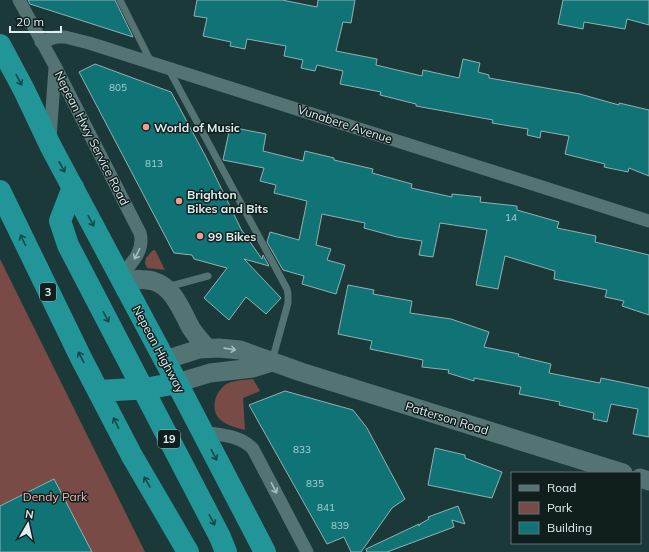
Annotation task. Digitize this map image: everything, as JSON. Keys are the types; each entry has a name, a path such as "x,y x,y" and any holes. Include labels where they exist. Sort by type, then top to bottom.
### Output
{"highway":[{"name":"Nepean Highway","path":"0,45 24,90 51,147 165,360 265,552"},
{"name":"19","path":"73,187 60,222 68,245 220,537 226,552"},
{"name":"3","path":"0,191 33,261 132,456 183,549"},
{"path":"140,382 165,360"},
{"path":"99,391 140,382 177,383"}],"street":[{"name":"Nepean Hwy Service Road","path":"20,0 140,233 141,241 138,252 121,278"},
{"name":"Vunabere Avenue","path":"41,42 52,37 65,37 151,62 649,221"},
{"name":"Nepean Highway","path":"51,147 55,66"},
{"path":"121,278 150,280 158,283 177,302 194,332 207,348"},
{"name":"Patterson Road","path":"165,360 189,351 207,348 240,350 301,372 621,472"},
{"path":"177,383 210,373 253,368 272,362"},
{"path":"203,432 241,440 248,444 307,552"}],"lane":[{"path":"120,0 151,62"},
{"path":"168,68 286,288 288,303 272,362"},
{"path":"164,288 208,276"}],"green space":[{"path":"155,250 165,270 147,268 145,263 146,258 152,251"},
{"name":"Dendy Park","path":"0,259 145,552 0,552"},
{"path":"253,379 260,391 243,398 245,430 222,422 214,408 217,394 225,385 231,382"}],"building":[{"path":"28,0 115,0 133,37 30,4"},
{"path":"197,0 282,0 317,7 318,0 355,0 351,23 343,22 336,51 377,59 376,65 422,76 423,70 459,78 463,59 480,63 478,72 489,75 489,78 580,94 619,105 619,103 649,110 649,176 629,168 628,172 604,167 605,164 565,154 569,136 541,131 540,138 527,135 528,129 492,123 493,120 416,106 416,104 380,95 381,92 340,84 343,71 317,65 315,71 301,68 303,60 284,56 286,46 247,39 245,49 230,46 231,42 203,36 207,18 194,16"},
{"path":"563,0 649,0 649,25 627,19 625,29 584,22 583,29 558,24"},
{"path":"95,64 171,92 206,157 241,229 262,259 263,255 269,266 244,259 281,298 266,314 246,297 229,320 204,298 227,268 194,259 192,255 174,253 79,72"},
{"path":"230,127 266,134 263,151 303,161 305,151 334,158 334,160 373,169 372,173 412,184 411,188 452,197 452,194 481,197 480,202 517,206 517,210 559,222 557,228 596,236 595,242 649,255 649,315 622,306 624,301 605,297 607,290 554,279 555,271 505,256 498,289 476,285 487,230 440,223 433,257 419,255 422,241 397,237 364,228 365,223 322,214 316,245 331,249 327,260 345,265 336,294 302,284 304,276 283,270 267,242 270,232 299,240 307,201 274,193 276,185 260,181 264,168 223,160"},
{"path":"348,285 374,290 373,294 412,301 410,313 451,319 489,332 484,347 519,354 518,356 551,364 549,373 600,383 601,378 649,388 649,437 633,434 638,409 611,404 607,422 593,419 594,413 559,405 560,402 519,394 521,387 474,378 474,381 448,373 449,370 422,367 423,360 370,349 372,341 338,334"},
{"path":"285,391 353,410 367,428 405,499 392,508 361,552 351,552 344,537 327,544 249,405"},
{"path":"435,448 465,455 465,458 502,472 492,498 428,485"},
{"path":"54,479 92,552 0,552 0,506"},
{"path":"458,506 465,524 452,520 454,527 387,552 367,552 366,549 419,524 419,526 429,519 428,517"}],"place":[{"name":"World of Music","path":"146,127"},
{"name":"Brighton Bikes and Bits","path":"179,201"},
{"name":"99 Bikes","path":"200,236"}]}
